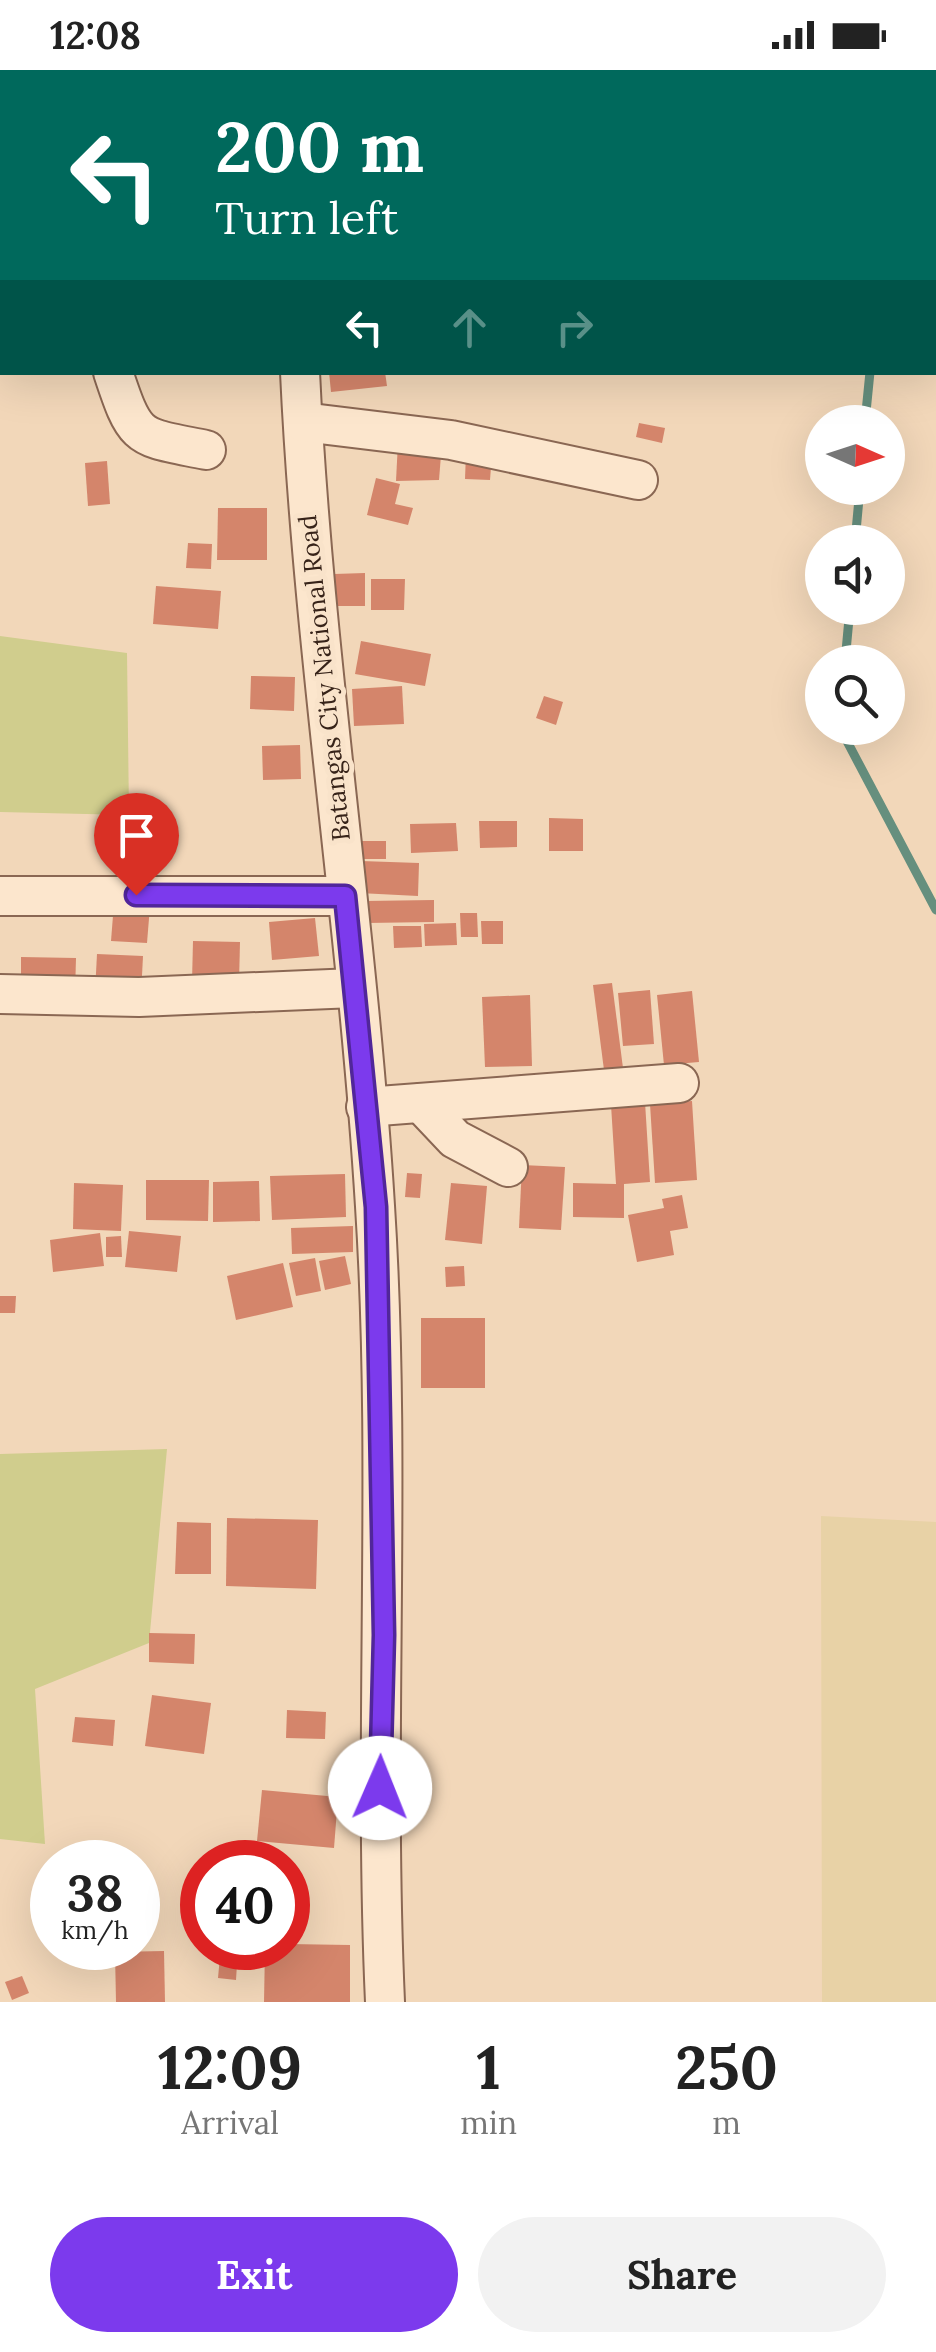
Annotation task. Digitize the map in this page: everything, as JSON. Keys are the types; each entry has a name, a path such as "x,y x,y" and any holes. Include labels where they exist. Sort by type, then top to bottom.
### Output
{"street":[{"path":"113,375 128,420 143,437 206,450"},
{"name":"Batangas City National Road","path":"300,375 376,1226 384,1635 379,1865 385,2002"},
{"path":"303,422 451,440 638,480"},
{"path":"0,896 345,896"},
{"path":"0,994 140,997 354,988"},
{"path":"366,1107 678,1083"},
{"path":"421,1102 455,1140 508,1167"}],"shaded area":[{"path":"0,636 127,653 129,815 0,812"},
{"path":"167,1449 149,1643 35,1689 45,1840 30,1842 0,1839 0,1454"},
{"path":"821,1516 936,1522 936,2002 822,2002"}],"building":[{"path":"329,375 385,375 387,386 331,392"},
{"path":"639,423 665,428 662,443 636,437"},
{"path":"398,442 441,455 439,480 396,481"},
{"path":"466,453 492,454 490,480 465,479"},
{"path":"107,461 110,504 88,506 85,463"},
{"path":"376,478 400,484 395,504 413,508 408,525 367,515"},
{"path":"218,508 267,508 267,560 217,560"},
{"path":"188,543 212,544 211,569 186,568"},
{"path":"365,573 365,606 334,606 334,574"},
{"path":"371,579 405,579 404,610 371,610"},
{"path":"156,586 221,591 218,629 153,624"},
{"path":"361,641 431,654 425,686 355,674"},
{"path":"251,676 295,677 294,711 250,709"},
{"path":"402,686 404,724 354,726 352,689"},
{"path":"544,696 563,702 556,725 536,718"},
{"path":"300,745 301,779 263,780 262,746"},
{"path":"549,818 583,819 583,851 549,851"},
{"path":"479,821 517,821 517,847 480,848"},
{"path":"456,823 458,851 411,853 410,824"},
{"path":"359,841 386,841 386,859 359,859"},
{"path":"361,861 419,863 418,896 359,893"},
{"path":"434,900 434,922 366,923 365,901"},
{"path":"114,903 150,906 147,943 111,941"},
{"path":"460,913 477,913 478,937 461,937"},
{"path":"315,918 319,956 272,960 269,922"},
{"path":"481,921 503,921 503,944 482,944"},
{"path":"456,923 457,945 425,946 424,924"},
{"path":"393,926 421,926 422,947 394,948"},
{"path":"193,941 240,942 239,983 192,982"},
{"path":"97,954 143,956 141,995 95,992"},
{"path":"21,957 76,958 75,993 21,992"},
{"path":"612,983 623,1068 604,1070 593,985"},
{"path":"650,990 654,1044 623,1046 618,993"},
{"path":"692,991 699,1062 664,1065 657,995"},
{"path":"530,995 532,1066 485,1067 482,997"},
{"path":"692,1101 697,1180 655,1183 650,1104"},
{"path":"645,1102 650,1182 624,1184 624,1218 573,1217 573,1183 616,1184 611,1105"},
{"path":"522,1165 565,1167 561,1230 519,1228"},
{"path":"407,1173 422,1174 420,1198 405,1197"},
{"path":"345,1174 346,1217 272,1220 270,1176"},
{"path":"146,1180 209,1180 208,1221 146,1220"},
{"path":"259,1181 260,1221 213,1222 213,1182"},
{"path":"74,1183 123,1185 121,1231 73,1229"},
{"path":"451,1183 487,1186 482,1244 445,1240"},
{"path":"682,1195 688,1228 670,1231 674,1255 637,1262 628,1215 664,1208 662,1199"},
{"path":"353,1226 353,1252 292,1254 291,1228"},
{"path":"129,1231 181,1236 177,1272 125,1267"},
{"path":"100,1233 104,1266 53,1272 50,1240"},
{"path":"121,1236 122,1257 106,1257 106,1237"},
{"path":"345,1256 351,1284 325,1290 319,1261"},
{"path":"315,1258 321,1291 296,1296 289,1263"},
{"path":"283,1263 293,1307 236,1320 227,1276"},
{"path":"464,1266 465,1286 446,1287 445,1267"},
{"path":"0,1296 16,1296 15,1313 0,1313"},
{"path":"421,1318 485,1318 485,1388 421,1388"},
{"path":"227,1518 318,1520 316,1589 226,1586"},
{"path":"177,1522 211,1523 211,1574 175,1574"},
{"path":"149,1633 195,1634 194,1664 149,1662"},
{"path":"152,1695 211,1703 204,1754 145,1746"},
{"path":"287,1710 326,1712 325,1739 286,1738"},
{"path":"75,1717 115,1720 113,1746 72,1742"},
{"path":"262,1790 338,1797 334,1848 310,1846 310,1840 257,1840"},
{"path":"310,1944 350,1945 350,2002 264,2002 265,1970 310,1970"},
{"path":"160,1951 164,1951 165,2002 116,2002 115,1970 160,1970"},
{"path":"219,1970 237,1970 236,1980 218,1978"},
{"path":"22,1976 29,1993 12,2000 5,1982"}],"waterway":[{"path":"867,405 870,375"},
{"path":"857,525 858,505"},
{"path":"847,645 848,625"},
{"path":"849,745 936,910"}],"route":[{"path":"136,895 345,896 376,1207 384,1635 380,1788"}]}
